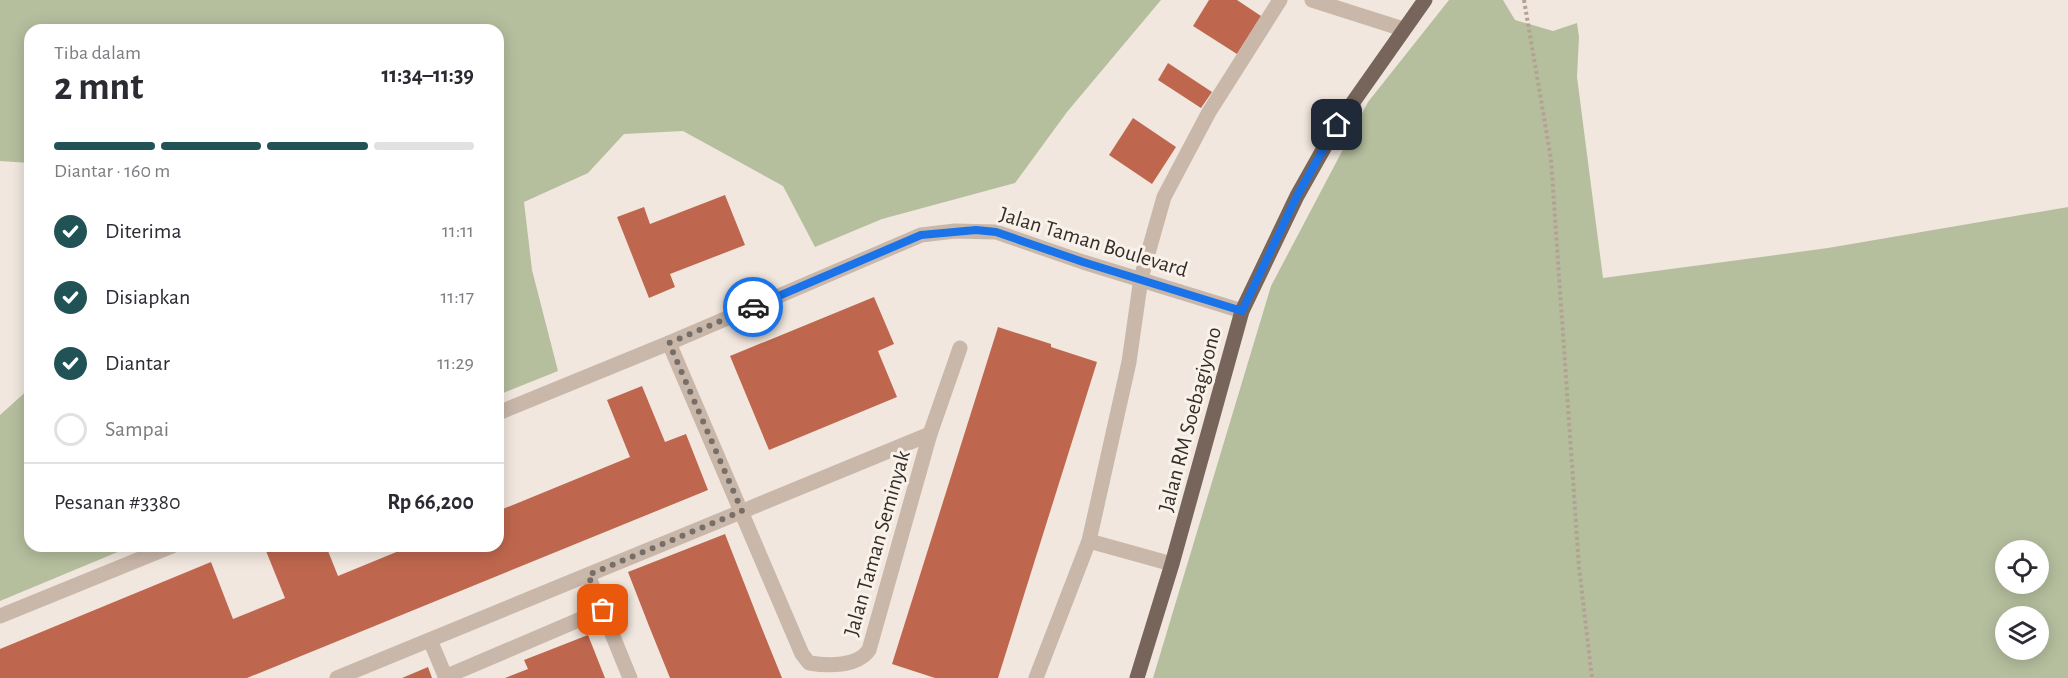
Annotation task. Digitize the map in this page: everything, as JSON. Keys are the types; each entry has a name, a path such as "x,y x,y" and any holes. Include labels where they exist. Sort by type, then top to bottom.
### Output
{"main road":[{"name":"Jalan RM Soebagiyono","path":"1137,678 1172,564 1242,311 1308,175 1337,125 1425,0"}],"street":[{"path":"1036,678 1089,541 1129,362 1141,278 1164,197 1209,112 1280,0"},
{"path":"1312,0 1403,29"},
{"name":"Jalan Taman Boulevard","path":"504,411 921,235 938,232 976,230 996,232 1083,262 1242,311"},
{"name":"Jalan Taman Seminyak","path":"669,343 802,654 809,663 832,664 864,658 869,650 930,434 960,348"},
{"name":"Jalan Taman Seminyak","path":"337,678 930,434"},
{"path":"1089,541 1172,564"},
{"path":"0,616 157,552"},
{"path":"588,575 630,678"},
{"path":"430,640 445,678 603,610"}],"path":[{"path":"1524,0 1551,159 1580,567 1592,678"}],"green space":[{"path":"0,0 1161,0 1067,112 1015,183 882,219 815,247 783,186 683,131 624,134 588,173 524,202 532,270 558,371 504,393 504,24 24,24 24,163 0,161"},
{"path":"1449,0 1503,0 1515,20 1553,31 1577,23 1579,37 1577,77 1603,278 1828,248 2068,207 2068,678 1153,678 1271,286 1368,102"},
{"path":"24,393 24,552 118,552 0,601 0,415"}],"building":[{"path":"1209,0 1237,0 1261,16 1237,54 1193,26"},
{"path":"1168,63 1212,92 1201,108 1158,80"},
{"path":"1133,118 1176,147 1152,184 1109,155"},
{"path":"725,195 745,245 670,274 675,287 649,298 617,217 644,207 650,224"},
{"path":"874,297 894,344 878,351 897,397 769,450 730,356"},
{"path":"998,327 1097,362 998,678 935,678 892,664"},
{"path":"642,386 665,442 686,434 708,490 247,678 0,678 0,649 211,562 233,619 285,598 266,552 328,552 338,576 396,552 504,552 504,509 630,457 607,400"},
{"path":"725,534 782,678 670,678 649,626 628,572"},
{"path":"588,635 605,678 505,678 528,669 524,660"},
{"path":"428,667 432,678 402,678"}],"way so far":[{"path":"603,610 588,575 742,511 669,343 753,307"}],"route":[{"path":"753,307 921,235 976,230 996,232 1083,262 1242,311 1297,196 1337,125"}]}
